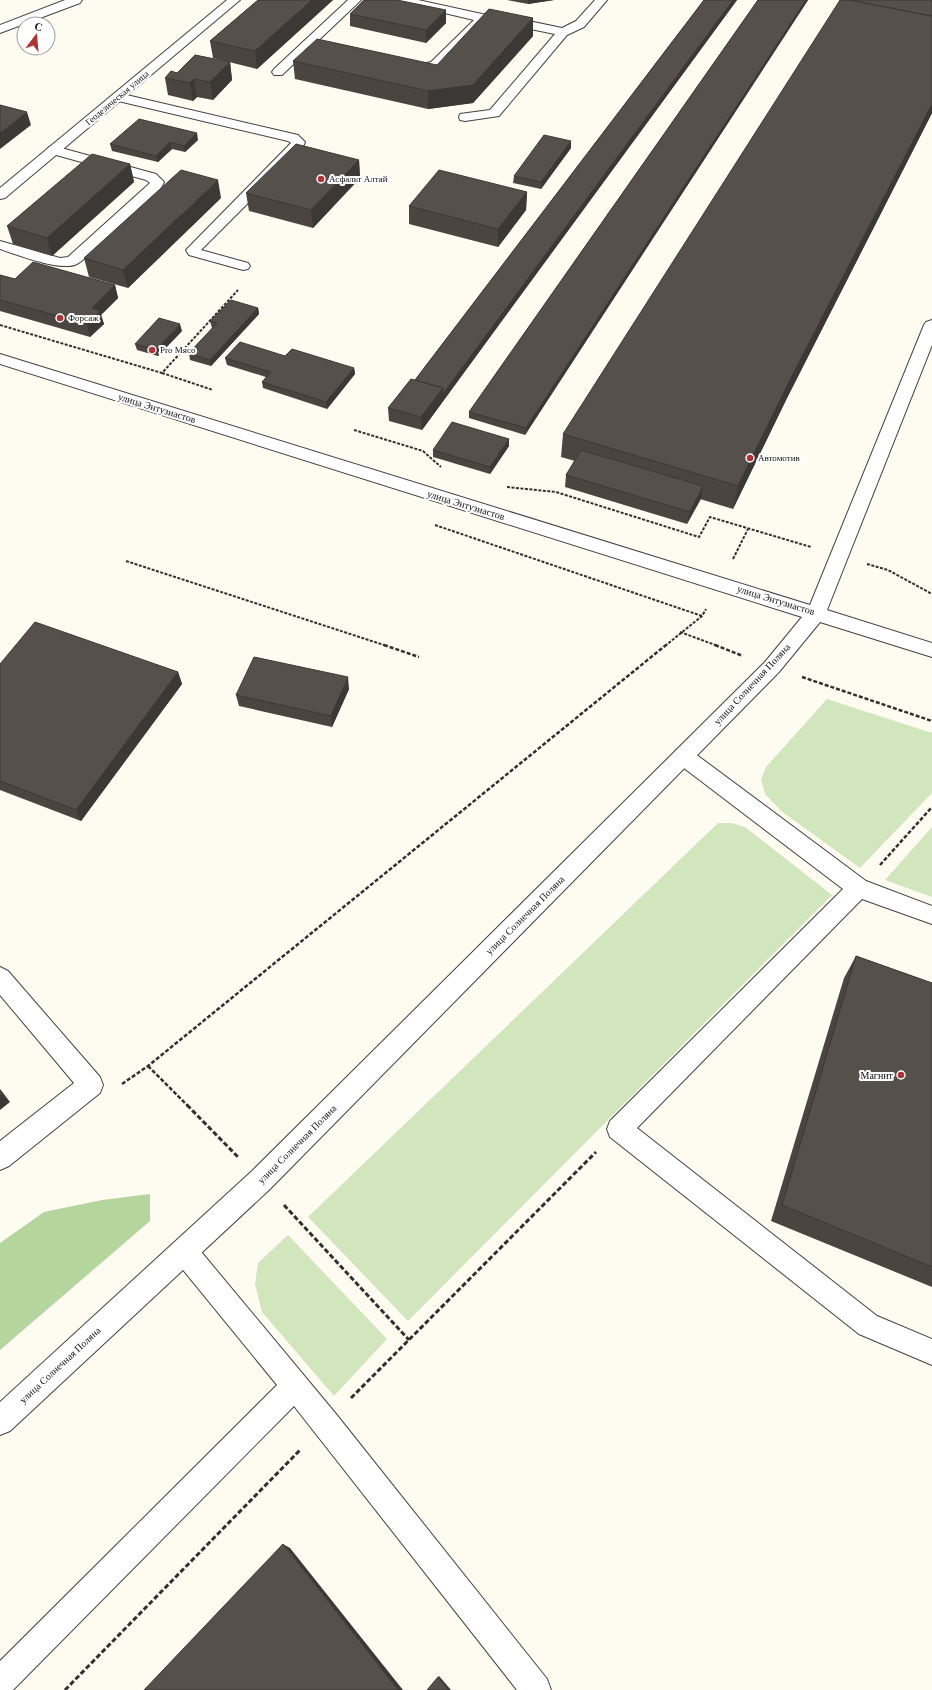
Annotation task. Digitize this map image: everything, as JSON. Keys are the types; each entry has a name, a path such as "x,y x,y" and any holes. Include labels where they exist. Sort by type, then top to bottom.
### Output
{"street":[{"path":"0,29 76,0"},
{"name":"Геодезическая улица","path":"0,195 234,0"},
{"name":"улица Солнечная Поляна","path":"0,1421 261,1180 772,666 816,613 932,325"},
{"name":"улица Энтузиастов","path":"0,359 932,650"},
{"path":"0,978 91,1085 0,1157"}],"lane":[{"path":"278,72 355,0"},
{"path":"402,0 482,18 505,20 563,32"},
{"path":"465,117 494,113 563,32 580,24 601,0"},
{"path":"396,64 418,68 427,68 435,65 482,18"},
{"path":"308,44 323,47"},
{"path":"118,97 293,138 298,142 297,146 193,250 194,252 243,266"},
{"path":"0,245 60,262 72,261 155,187 157,182 151,177 54,150"},
{"path":"683,756 858,888 932,915"},
{"path":"858,888 619,1129 868,1325 932,1352"},
{"path":"184,1250 294,1387 326,1424 536,1690"},
{"path":"0,1682 294,1387"}],"path":[{"path":"162,373 248,279 243,266"},
{"path":"0,325 214,390"},
{"path":"354,430 423,451 441,467"},
{"path":"91,1085 120,1086 148,1066 680,632 702,616 748,529 710,517 699,537 556,492 500,485"},
{"path":"126,561 419,657"},
{"path":"680,632 772,666 932,721"},
{"path":"858,888 932,808"}],"green space":[{"path":"827,699 932,733 932,793 860,868 781,811 765,794 761,779 766,767"},
{"path":"718,823 731,823 745,827 832,895 408,1321 308,1217"},
{"path":"932,827 932,897 885,880"},
{"path":"150,1194 150,1221 0,1350 0,1243 44,1212 102,1200"},
{"path":"288,1235 387,1339 334,1396 262,1312 255,1284 258,1263"}],"building":[{"path":"258,0 312,0 255,51 210,41"},
{"path":"364,0 397,0 446,10 426,30 350,14"},
{"path":"704,0 733,0 443,394 443,388 415,380"},
{"path":"758,0 806,0 526,428 469,412"},
{"path":"840,0 850,0 932,16 932,104 792,376 738,486 563,434"},
{"path":"850,0 932,0 932,16"},
{"path":"489,9 533,18 473,85 428,91 293,61 317,39 437,65"},
{"path":"195,55 230,62 210,82 194,79 190,83 165,78 171,71 177,73"},
{"path":"0,105 27,112 0,133"},
{"path":"139,119 197,133 184,146 170,142 156,156 110,144"},
{"path":"544,135 571,141 541,182 514,176"},
{"path":"296,144 359,160 311,210 246,193"},
{"path":"92,154 130,164 47,238 7,226"},
{"path":"181,170 218,180 123,270 84,258"},
{"path":"439,170 527,192 498,229 409,206"},
{"path":"33,262 115,285 92,308 100,311 87,324 0,300 0,275 15,279"},
{"path":"231,300 258,308 210,360 189,353 217,323 210,321"},
{"path":"159,318 180,324 156,350 135,344"},
{"path":"240,342 285,356 292,349 354,368 326,402 262,382 271,372 225,358"},
{"path":"411,379 443,388 421,417 388,408"},
{"path":"452,422 509,439 490,467 433,450"},
{"path":"581,450 703,486 690,512 566,475"},
{"path":"35,622 178,672 76,810 0,781 0,664"},
{"path":"254,657 348,677 331,716 236,695"},
{"path":"856,956 932,983 932,1267 782,1205"},
{"path":"283,1544 398,1690 144,1690"},
{"path":"438,1677 448,1690 427,1690"}],"place":[{"name":"Асфальт Алтай","path":"321,179"},
{"name":"Форсаж","path":"60,318"},
{"name":"Pro Мясо","path":"152,350"},
{"name":"Автомотив","path":"750,458"},
{"name":"Магнит","path":"901,1075"}]}
